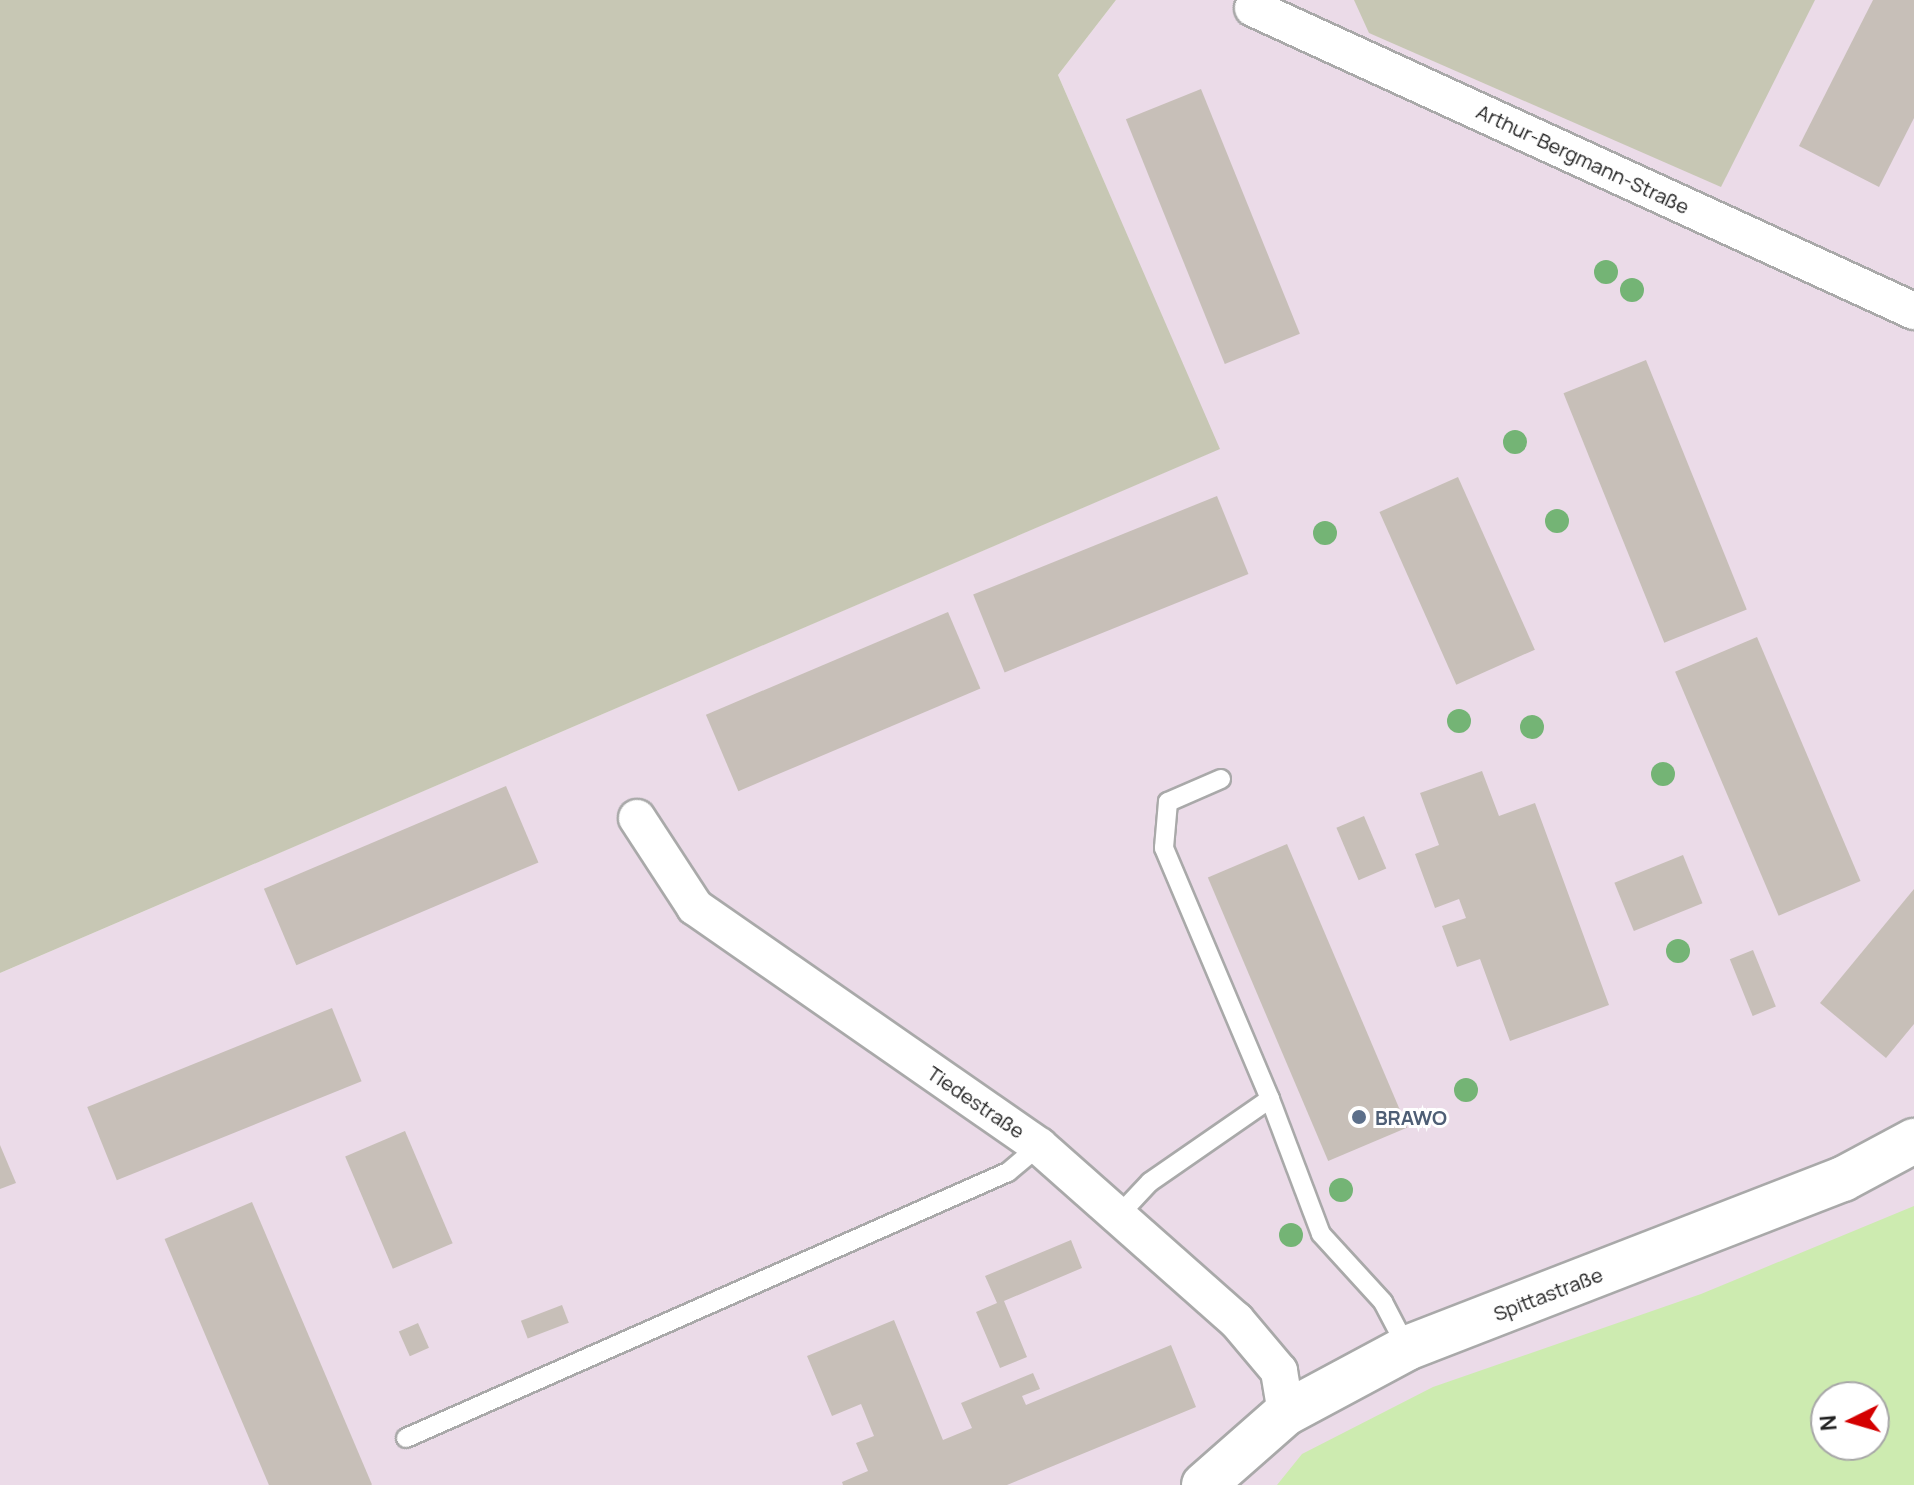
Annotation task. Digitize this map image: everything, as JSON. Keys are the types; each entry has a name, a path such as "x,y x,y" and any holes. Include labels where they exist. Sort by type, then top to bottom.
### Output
{"street":[{"name":"Arthur-Bergmann-Straße","path":"1253,8 1914,311"},
{"name":"Tiedestraße","path":"637,818 695,907 1039,1146 1236,1320 1279,1371 1286,1413"},
{"name":"Spittastraße","path":"1204,1485 1286,1413 1407,1348 1843,1179 1914,1141"}],"lane":[{"path":"1221,779 1168,802 1164,848 1270,1099 1321,1234 1383,1302 1407,1348"},
{"path":"1119,1215 1150,1182 1270,1099"},
{"path":"406,1438 1008,1172 1039,1146"}],"shaded area":[{"path":"0,0 1116,0 1058,75 1220,449 0,973"},
{"path":"1116,0 1914,0 1914,1485 0,1485 0,973 1219,449 1058,75"},
{"path":"1354,0 1815,0 1721,187 1369,33"}],"green space":[{"path":"1914,1206 1914,1485 1277,1485 1302,1454 1433,1387 1701,1294"}],"building":[{"path":"1873,0 1914,0 1914,118 1879,187 1799,146"},
{"path":"1201,89 1300,334 1225,364 1126,119"},
{"path":"1646,360 1747,609 1664,643 1563,393"},
{"path":"1458,477 1535,650 1456,685 1379,512"},
{"path":"1217,496 1248,574 1005,672 973,595"},
{"path":"948,612 980,688 738,791 706,715"},
{"path":"1757,637 1861,881 1779,916 1675,672"},
{"path":"1482,771 1499,816 1535,803 1609,1005 1510,1041 1480,959 1457,967 1442,926 1466,918 1459,899 1435,908 1415,854 1439,845 1420,793"},
{"path":"506,786 538,862 296,965 264,889"},
{"path":"1364,816 1386,868 1359,880 1336,828"},
{"path":"1287,844 1407,1128 1328,1161 1208,878"},
{"path":"1683,855 1702,903 1634,931 1614,883"},
{"path":"1914,889 1914,1024 1886,1058 1820,1003"},
{"path":"1753,950 1776,1007 1753,1016 1730,959"},
{"path":"332,1008 362,1081 117,1180 87,1107"},
{"path":"405,1131 453,1243 393,1269 345,1156"},
{"path":"0,1145 16,1183 0,1189"},
{"path":"252,1202 372,1485 269,1485 165,1239"},
{"path":"1071,1240 1082,1268 1004,1301 1027,1357 1000,1368 976,1312 997,1303 985,1276"},
{"path":"562,1305 569,1323 528,1339 521,1321"},
{"path":"894,1320 943,1440 972,1428 961,1403 1033,1373 1040,1389 1022,1396 1026,1405 1171,1345 1196,1407 1007,1485 843,1485 842,1482 868,1471 856,1443 874,1436 861,1404 832,1416 807,1356"},
{"path":"418,1323 429,1348 410,1356 399,1332"}],"place":[{"name":"BRAWO","path":"1359,1117"}]}
